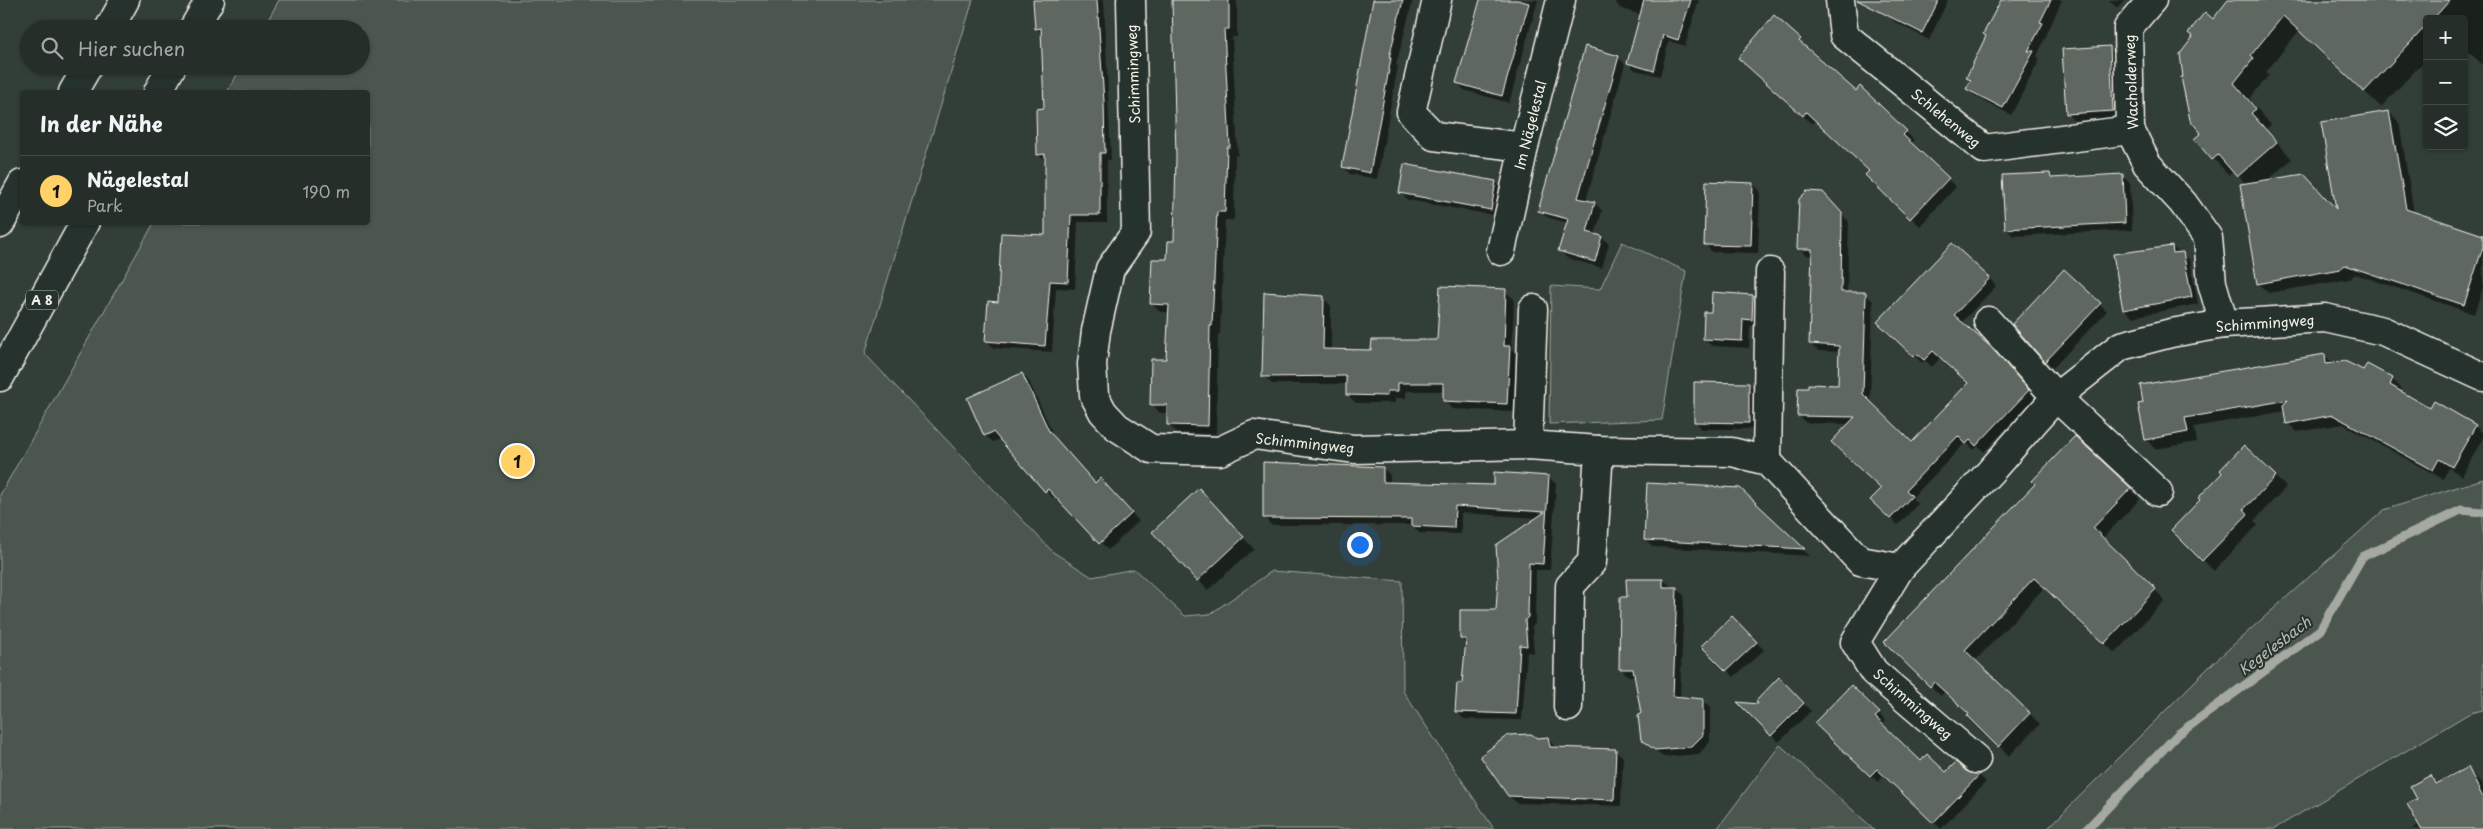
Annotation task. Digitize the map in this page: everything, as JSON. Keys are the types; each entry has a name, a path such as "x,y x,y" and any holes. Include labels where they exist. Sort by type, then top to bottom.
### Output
{"main road":[{"path":"114,20 125,0"},
{"path":"198,20 210,0"},
{"name":"Schimmingweg","path":"1131,0 1136,232 1110,269 1096,331 1092,364 1094,394 1103,412 1117,427 1151,449 1220,450 1254,435 1354,449 1528,445 1599,450 1732,452 1767,461"},
{"path":"1437,0 1411,112 1434,136 1524,147"},
{"name":"Im Nägelestal","path":"1501,250 1524,147 1561,0"},
{"name":"Schlehenweg","path":"1840,0 1844,35 1984,149 2130,130"},
{"name":"Wacholderweg","path":"2152,0 2128,28 2130,130 2147,164 2183,203 2208,238 2212,283 2224,324"},
{"path":"75,90 83,75"},
{"path":"159,90 167,75"},
{"path":"0,224 20,188"},
{"name":"A 8","path":"0,377 82,225"},
{"path":"1770,272 1767,461 1860,561 1900,568"},
{"path":"1528,445 1533,309"},
{"name":"Schimmingweg","path":"1976,759 1874,672 1854,642 1900,568 1990,472 2056,397 2121,346 2171,333 2224,324 2325,318 2383,331 2483,378"},
{"path":"1988,321 2056,397 2158,492"},
{"path":"1568,707 1570,586 1592,562 1599,450"}],"shaded area":[{"path":"279,0 973,0 865,354 1053,552 1092,577 1134,569 1185,616 1210,614 1272,571 1402,581 1403,691 1494,829 0,829 0,495 153,225 370,225 370,90 228,90 237,75 370,75 370,20 268,20"},
{"path":"1622,242 1686,271 1662,420 1549,424 1551,286 1600,289"},
{"path":"2483,479 2483,710 2470,713 2274,829 2047,829 2213,663 2384,510"},
{"path":"1780,745 1874,829 1717,829"}],"building":[{"path":"1033,0 1097,0 1104,102 1105,153 1100,153 1100,215 1071,215 1068,282 1050,281 1045,346 985,341 988,301 998,302 1001,233 1045,235 1045,154 1037,155 1036,109 1044,108 1041,28 1035,29"},
{"path":"1172,0 1229,0 1229,29 1224,29 1230,147 1227,147 1225,212 1217,212 1212,326 1210,326 1208,426 1167,425 1167,405 1150,405 1151,359 1166,359 1169,305 1150,304 1152,259 1167,259 1168,241 1174,241 1176,157"},
{"path":"1373,0 1403,0 1389,58 1391,58 1370,173 1342,167"},
{"path":"1480,0 1517,0 1529,3 1502,96 1456,83"},
{"path":"1644,0 1691,0 1678,40 1663,35 1654,71 1627,63"},
{"path":"1857,0 1939,0 1922,33"},
{"path":"2001,0 2051,0 2040,22 2043,23 2028,51 2034,51 2003,108 1966,89 1971,80 1966,78 1986,36 1983,34"},
{"path":"2228,0 2450,0 2437,15 2423,15 2423,29 2364,92 2283,16 2251,55 2254,58 2234,83 2256,109 2251,113 2277,142 2237,177 2218,155 2212,160 2194,139 2201,133 2190,120 2181,77 2183,77 2180,54 2193,37 2188,33 2205,12 2213,19"},
{"path":"1774,15 1801,39 1799,41 1856,91 1860,86 1907,131 1903,135 1949,178 1910,219 1865,175 1869,171 1806,112 1803,116 1738,58"},
{"path":"1585,46 1619,56 1578,198 1595,202 1587,232 1602,236 1595,262 1558,251 1568,219 1538,211"},
{"path":"2110,46 2113,111 2066,114 2062,49"},
{"path":"2389,111 2406,209 2483,235 2483,247 2464,305 2345,265 2340,269 2257,284 2240,184 2304,174 2336,209 2321,122"},
{"path":"1404,164 1496,181 1491,210 1399,193"},
{"path":"2050,173 2051,178 2123,174 2125,223 2005,229 2002,175"},
{"path":"1706,181 1753,183 1751,246 1704,245"},
{"path":"1807,191 1823,192 1842,213 1841,292 1866,292 1863,394 1912,442 1968,383 1933,351 1924,360 1917,354 1914,357 1877,322 1952,243 1990,278 1954,315 1991,347 2029,390 1976,446 1970,440 1966,444 1958,436 1906,490 1912,496 1890,519 1870,500 1881,489 1831,442 1855,417 1797,416 1798,388 1808,388 1808,384 1838,385 1839,346 1809,344 1812,249 1797,249 1799,199"},
{"path":"2172,246 2173,253 2183,252 2192,297 2123,310 2113,254"},
{"path":"2064,269 2101,303 2045,362 2012,324"},
{"path":"1440,286 1506,289 1504,346 1510,346 1507,404 1443,401 1443,383 1398,383 1398,391 1387,391 1387,396 1346,395 1346,376 1262,377 1264,292 1324,296 1323,349 1371,350 1372,340 1437,340"},
{"path":"1712,292 1753,295 1752,320 1743,319 1742,341 1703,339 1704,312 1711,312"},
{"path":"2325,354 2326,364 2345,361 2363,370 2367,364 2393,378 2390,385 2430,408 2434,401 2476,425 2452,467 2439,459 2433,470 2333,415 2286,424 2283,405 2288,400 2185,418 2188,432 2145,440 2138,404 2143,403 2140,385"},
{"path":"1022,373 1049,431 1095,483 1100,478 1132,513 1099,544 1048,489 1045,492 993,432 984,436 967,398"},
{"path":"1694,382 1749,383 1749,423 1694,422"},
{"path":"2075,436 2131,488 2093,528 2156,589 2104,644 2034,578 1965,650 2030,713 1998,747 1967,716 1969,714 1934,682 1930,687 1884,642 2035,484 2032,481"},
{"path":"2244,445 2276,476 2244,509 2248,514 2202,561 2171,530 2200,500 2198,498 2222,473 2220,470"},
{"path":"1263,462 1383,467 1383,482 1494,485 1494,472 1549,476 1543,564 1529,563 1528,617 1525,620 1527,646 1520,645 1516,714 1455,712 1457,683 1462,683 1466,639 1460,639 1460,610 1496,610 1498,580 1496,545 1545,512 1455,506 1454,528 1411,526 1411,519 1263,518"},
{"path":"1647,483 1740,488 1805,549 1644,540"},
{"path":"1199,488 1244,537 1197,581 1152,532"},
{"path":"1626,579 1663,579 1663,587 1677,587 1673,696 1703,699 1703,735 1691,747 1655,750 1641,740 1638,716 1641,713 1633,669 1619,669 1620,597 1627,597"},
{"path":"1732,616 1757,642 1726,671 1701,646"},
{"path":"1779,677 1804,703 1771,736 1737,702 1758,704 1756,701"},
{"path":"1851,685 1880,713 1875,717 1921,761 1927,754 1946,772 1956,762 1966,771 1980,774 1933,823 1877,769 1870,776 1814,723"},
{"path":"1531,734 1537,738 1548,737 1550,747 1616,749 1614,800 1508,796 1480,756 1508,735"},
{"path":"2468,767 2483,798 2483,829 2421,829 2407,804 2417,799 2410,786 2431,775 2435,784"}],"waterway":[{"name":"Kegelesbach","path":"2087,829 2177,735 2320,630 2362,557 2461,510 2483,512"}],"place":[{"name":"Nägelestal","path":"517,461"}]}
